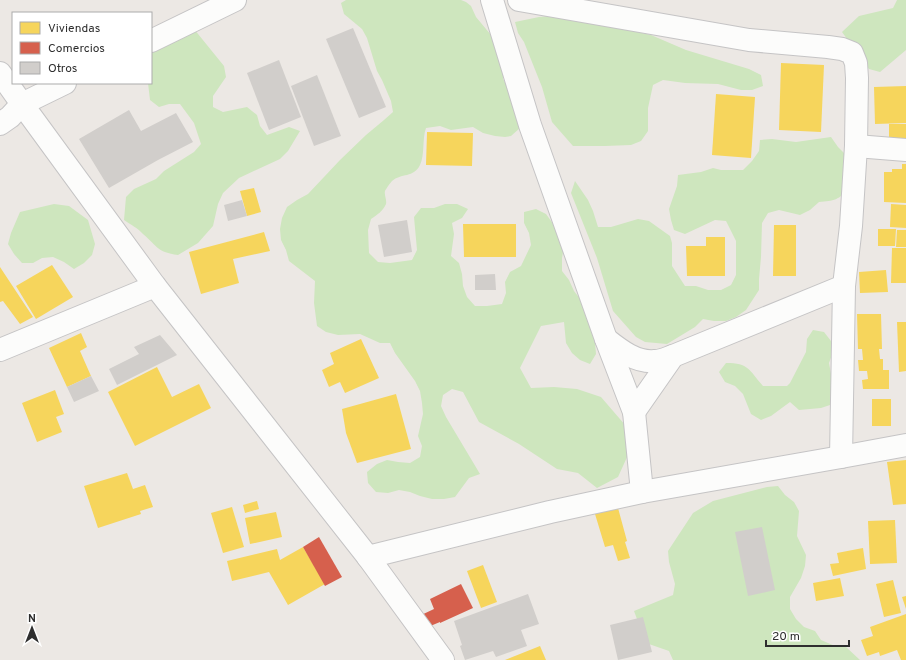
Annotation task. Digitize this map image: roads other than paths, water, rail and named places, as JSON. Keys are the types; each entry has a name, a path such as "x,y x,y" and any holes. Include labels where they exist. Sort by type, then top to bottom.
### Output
{"street":[{"path":"152,41 235,0"},
{"path":"492,0 530,125 606,339 634,412 642,492"},
{"path":"519,0 749,40 842,49 852,53 856,62 857,78 856,146 851,226 844,286 841,458"},
{"path":"0,73 155,286 368,557 443,660"},
{"path":"0,124 10,117 22,104 63,84"},
{"path":"856,146 906,150"},
{"path":"0,350 155,286"},
{"path":"606,339 632,357 655,361 673,356 844,286"},
{"path":"634,412 673,356"},
{"path":"368,557 550,512 642,492 841,458 906,445"}]}
